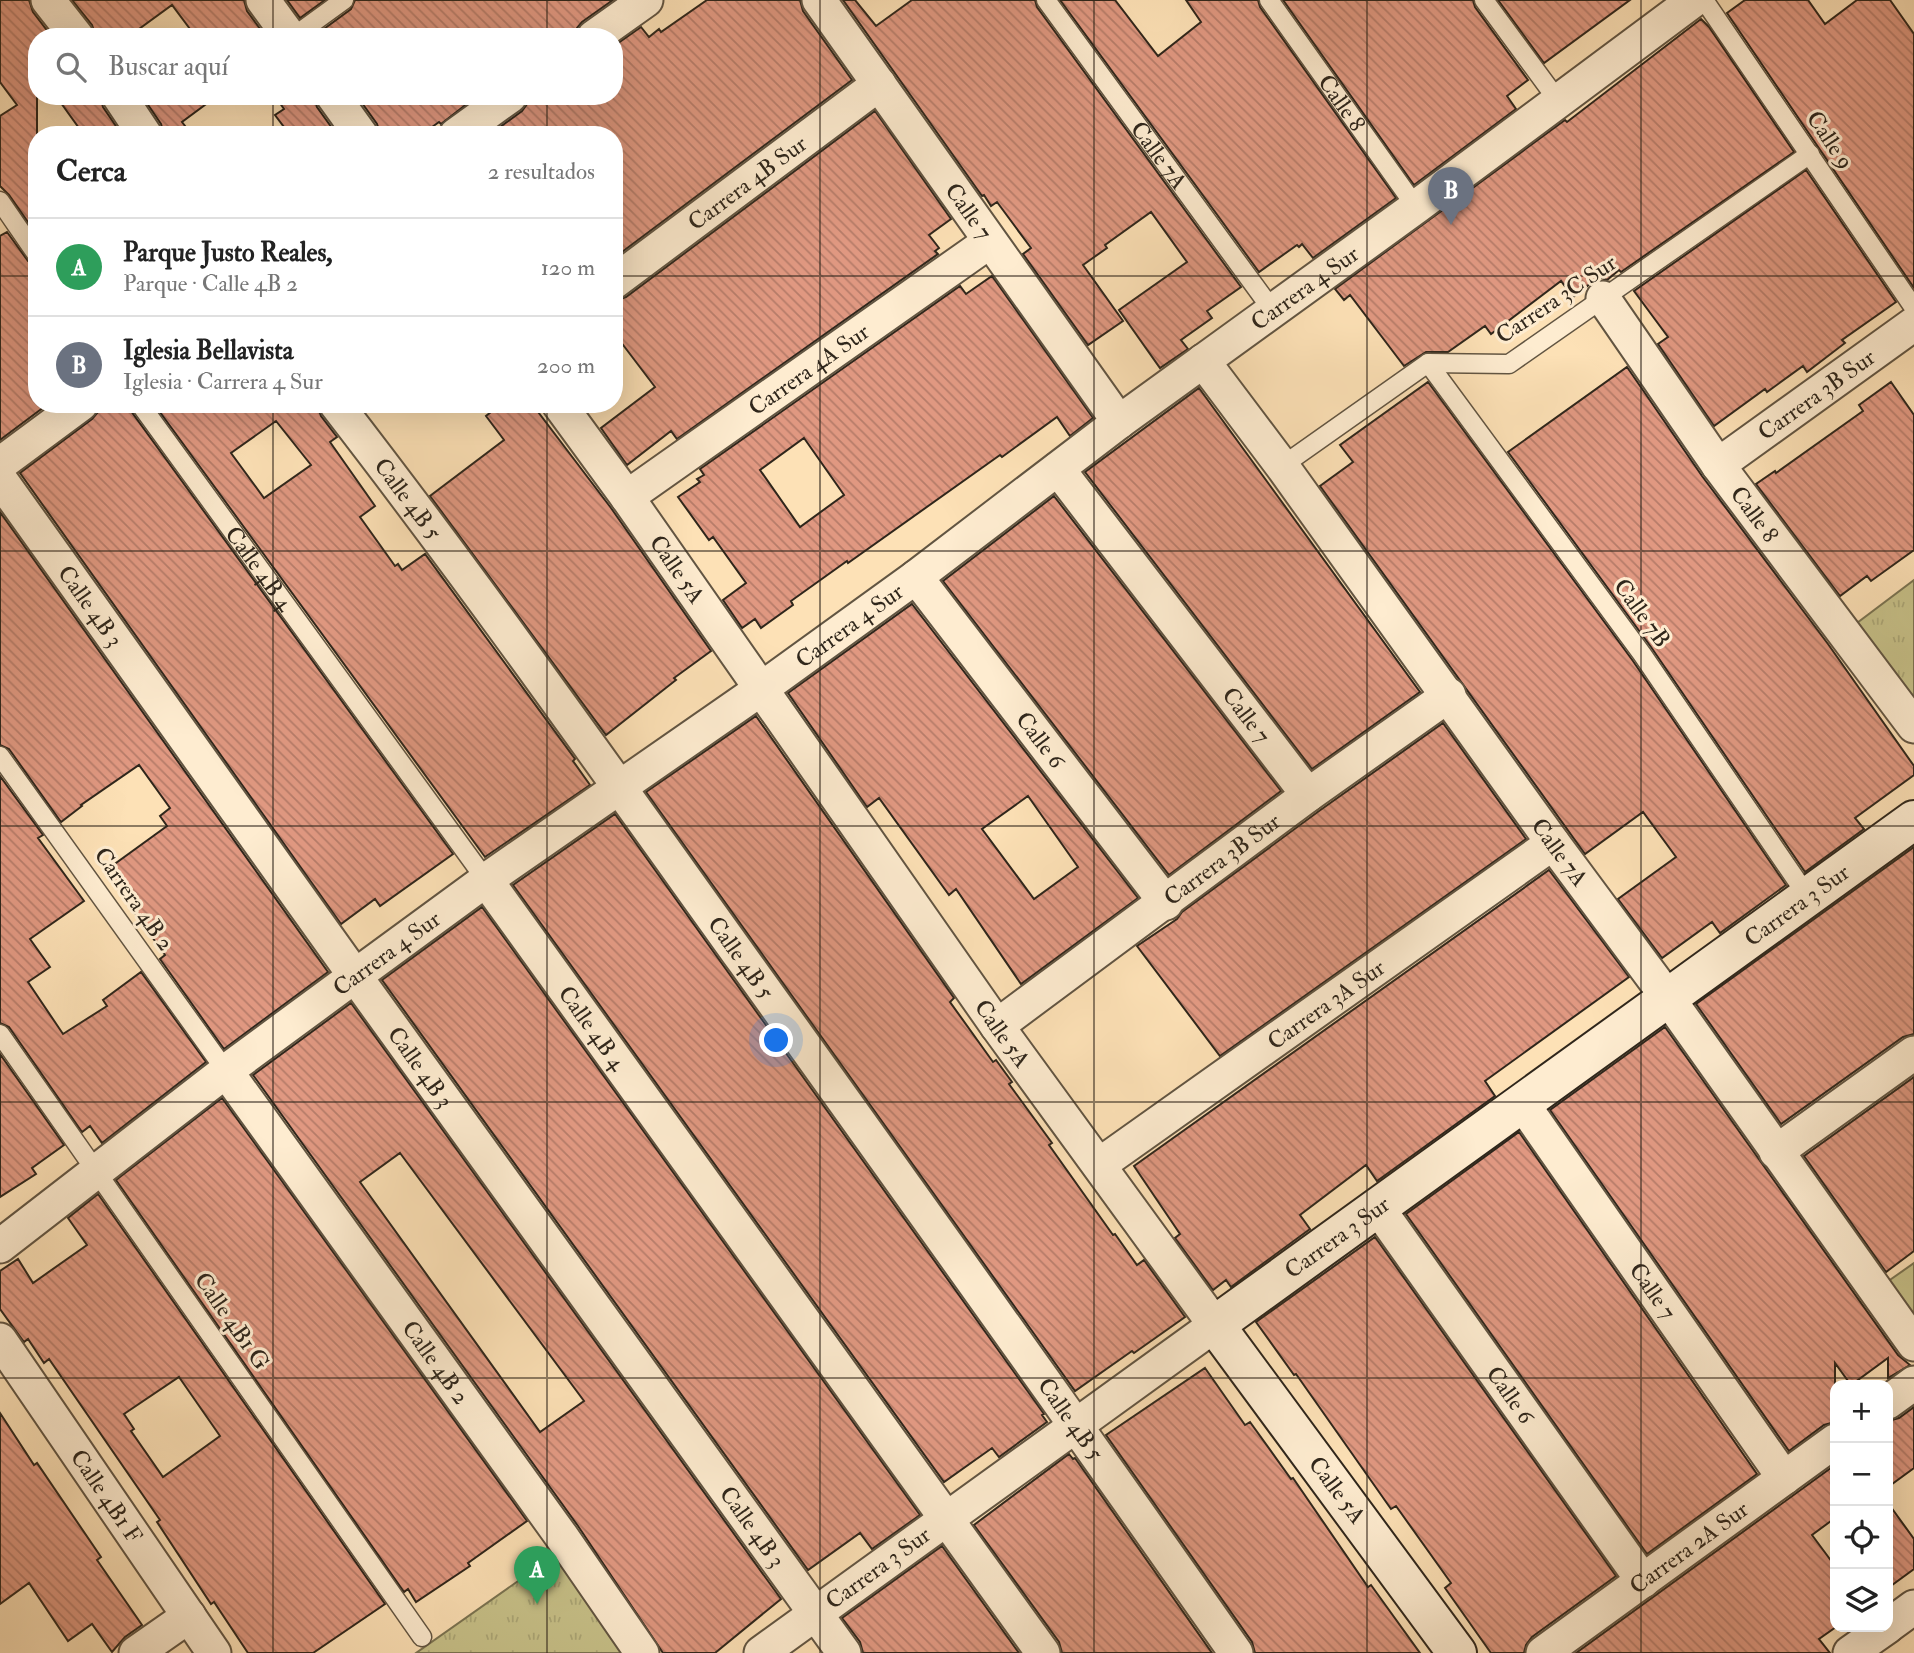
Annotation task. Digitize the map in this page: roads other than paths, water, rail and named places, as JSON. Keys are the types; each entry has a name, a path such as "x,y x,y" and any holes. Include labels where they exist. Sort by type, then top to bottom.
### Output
{"street":[{"path":"48,0 70,28"},
{"path":"263,0 284,28"},
{"path":"607,28 646,0"},
{"name":"Calle 7","path":"819,0 1119,422"},
{"name":"Carrera 4 Sur","path":"0,1245 226,1071 355,976 486,880 761,690 916,577 1119,422 1559,102 1694,0"},
{"name":"Carrera 4B Sur","path":"623,275 879,84"},
{"path":"125,105 139,126"},
{"path":"340,105 355,126"},
{"path":"468,126 498,105"},
{"name":"Carrera 4A Sur","path":"627,497 989,242"},
{"name":"Calle 8","path":"1603,298 1718,465 1914,726"},
{"name":"Carrera 3B Sur","path":"1718,465 1914,324"},
{"name":"Calle 7A","path":"1203,361 1449,695 1914,1344"},
{"path":"0,464 69,413"},
{"name":"Calle 4B 5","path":"343,413 435,532 620,788 1236,1653"},
{"name":"Calle 5A","path":"566,413 997,1026 1457,1653"},
{"name":"Calle 7","path":"1058,469 1308,795"},
{"name":"Calle 4B 3","path":"0,479 844,1653"},
{"name":"Calle 6","path":"916,577 1166,903"},
{"name":"Carrera 3B Sur","path":"997,1026 1308,795 1449,695"},
{"name":"Carrera 3 Sur","path":"761,1653 1914,820"},
{"name":"Carrera 3A Sur","path":"1099,1165 1553,843"},
{"name":"Calle 4B 4","path":"486,880 1042,1653"},
{"path":"1776,1152 1914,1053"},
{"name":"Calle 4B 2","path":"226,1071 562,1537 642,1653"},
{"name":"Calle 7","path":"1522,1103 1784,1478"},
{"name":"Calle 6","path":"1378,1208 1643,1581"},
{"name":"Calle 4B1 F","path":"0,1340 215,1653"},
{"path":"1893,1398 1914,1383"},
{"name":"Carrera 2A Sur","path":"1543,1653 1832,1443"},
{"path":"1893,1622 1914,1607"},
{"path":"136,1653 189,1616"},
{"path":"1850,1653 1879,1632"}],"lane":[{"path":"304,28 344,0"},
{"name":"Calle 7A","path":"1046,0 1273,311"},
{"name":"Calle 8","path":"1269,0 1416,206"},
{"path":"1484,0 1559,102"},
{"name":"Calle 9","path":"1704,0 1914,309"},
{"name":"Carrera 3C Sur","path":"1428,363 1509,364 1810,154"},
{"path":"0,201 28,242"},
{"path":"1282,466 1428,363"},
{"name":"Calle 7B","path":"1428,363 1633,643 1808,897"},
{"name":"Calle 4B 4","path":"147,413 486,880"},
{"name":"Carrera 4B 2","path":"0,756 226,1071"},
{"name":"Calle 4B1 G","path":"0,1034 422,1637"}],"place":[{"name":"Iglesia Bellavista","path":"1451,225"},
{"name":"Parque Justo Reales,","path":"537,1604"}]}
